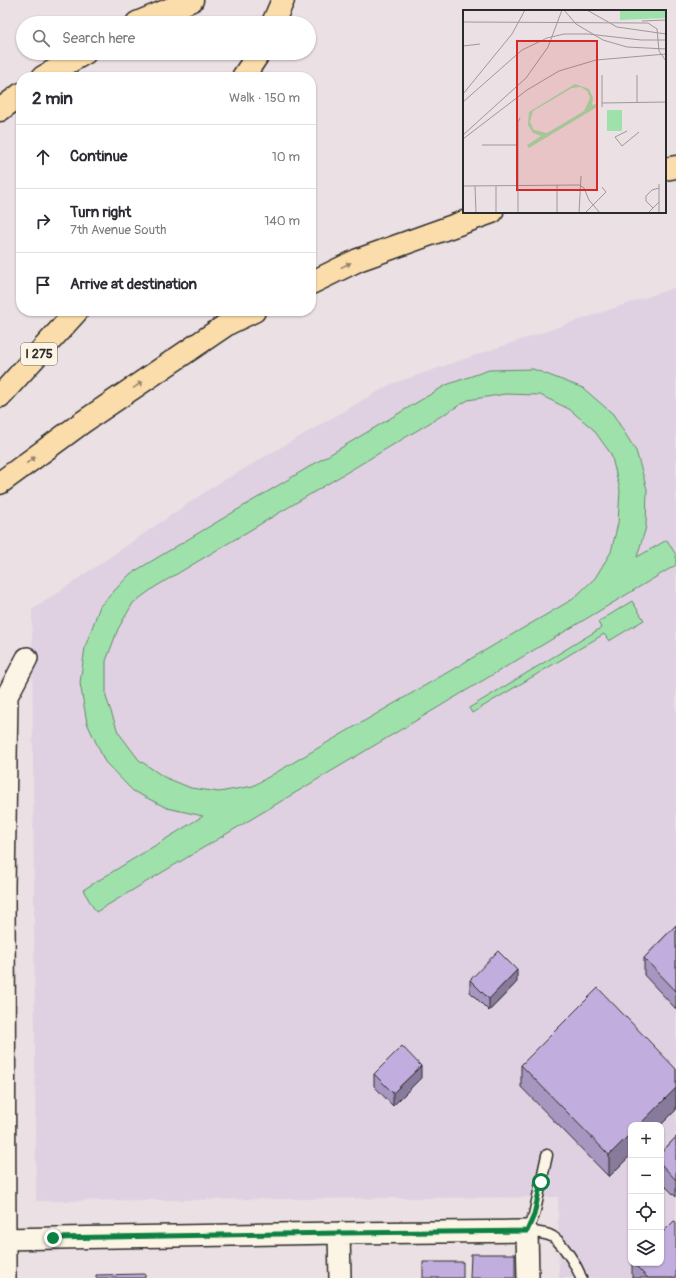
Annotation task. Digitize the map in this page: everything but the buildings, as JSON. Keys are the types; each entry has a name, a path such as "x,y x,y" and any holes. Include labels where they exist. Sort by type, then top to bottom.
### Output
{"highway":[{"path":"154,16 192,0"},
{"path":"275,16 283,0"},
{"path":"52,72 73,60"},
{"path":"246,72 254,60"},
{"path":"0,110 16,98"},
{"path":"666,169 676,167"},
{"path":"316,281 358,260 489,213"},
{"name":"I 275","path":"0,396 72,316"},
{"path":"0,483 83,422 229,323 244,316"}],"street":[{"path":"5,1278 2,1239 2,887 7,696 27,658"},
{"path":"2,1239 527,1231 528,1278"},
{"path":"339,1233 340,1278"}],"lane":[{"path":"547,1155 534,1215 527,1231 550,1235 555,1238 569,1254 578,1268 581,1278"}],"shaded area":[{"path":"676,287 676,1278 559,1278 558,1197 36,1201 32,610 214,486 391,384"}],"green space":[{"path":"533,369 583,388 613,414 636,451 647,489 646,527 637,557 667,540 676,555 676,565 96,912 83,890 203,816 167,808 133,791 105,762 87,723 80,683 85,647 100,606 130,574 446,385 489,370","holes":["505,394 540,395 569,409 593,429 611,454 620,490 618,523 611,552 595,578 573,599 253,786 219,792 191,788 164,777 139,760 118,732 106,697 106,661 118,629 133,603 155,587 468,400"]},
{"path":"632,601 644,620 609,641 604,634 472,713 469,708 601,628 598,622"}],"route":[{"path":"53,1238 527,1231 534,1215 541,1182"}]}
